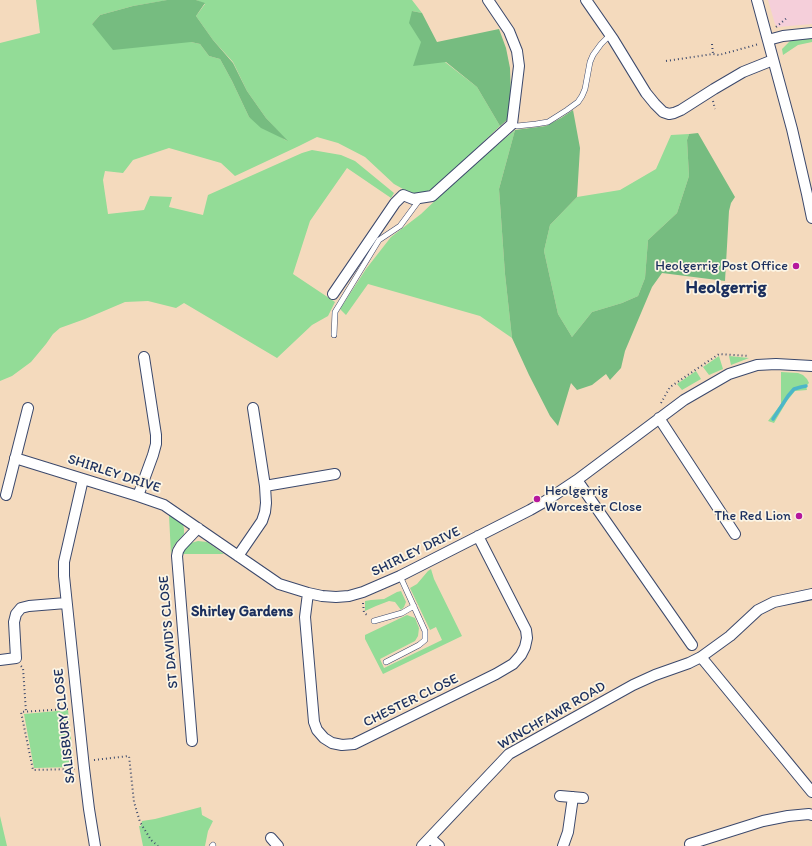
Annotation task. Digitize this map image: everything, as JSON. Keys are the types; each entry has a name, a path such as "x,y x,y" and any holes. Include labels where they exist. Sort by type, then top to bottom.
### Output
{"street":[{"path":"333,294 395,203 403,195 413,199 432,196 512,124 519,66 517,51 509,30 488,0"},
{"path":"586,0 646,93 663,112 669,114 681,110 743,72 773,60"},
{"path":"757,0 792,129 812,217"},
{"path":"769,41 783,36 812,33"},
{"path":"138,496 156,444 156,435 144,357"},
{"name":"SHIRLEY DRIVE","path":"15,458 164,505 279,584 308,593 329,596 349,596 363,592 400,576 544,502 577,480 684,400 709,384 729,374 757,364 812,366"},
{"path":"6,494 28,408"},
{"path":"238,556 262,521 266,503 265,486 253,408"},
{"path":"659,418 729,516 735,534"},
{"path":"265,486 335,474"},
{"name":"SALISBURY CLOSE","path":"83,479 64,562 64,576 80,765 95,846"},
{"path":"577,480 692,645"},
{"name":"ST DAVID'S CLOSE","path":"192,742 177,556 181,546 198,528"},
{"name":"CHESTER CLOSE","path":"308,593 305,616 314,722 317,730 324,738 332,743 342,746 354,744 496,674 513,664 521,655 527,638 526,630 478,536"},
{"name":"WINCHFAWR ROAD","path":"422,846 509,754 634,685 655,675 690,663 701,657 730,636 758,610 774,602 812,594"},
{"path":"0,660 16,658 14,622 16,614 21,608 66,603"},
{"path":"701,657 812,792"},
{"path":"560,796 578,798 563,846"},
{"path":"690,844 763,821 788,816 812,815"},
{"path":"430,838 439,846"}],"lane":[{"path":"512,124 517,126 548,122 578,102 585,89 590,62 593,55 600,44 610,35"},
{"path":"334,335 335,312 379,240 400,226 421,198"},
{"path":"386,662 420,645 425,640 425,631 400,576"},
{"path":"374,621 402,613 414,606"}],"path":[{"path":"666,61 714,54 719,55 769,41"},
{"path":"712,44 714,54"},
{"path":"659,406 670,387 719,354 751,357"},
{"path":"363,601 364,612"},
{"path":"23,668 26,712"},
{"name":"SALISBURY CLOSE","path":"71,709 21,712 33,770 80,765"},
{"path":"80,765 129,756 134,802 140,822 151,840 158,846"}],"shaded area":[{"path":"768,0 812,0 812,24 778,27 775,24"}],"green space":[{"path":"36,0 168,0 133,6 100,15 92,24 200,44 209,56 220,59 249,117 287,141 266,118 247,91 233,62 213,40 196,16 205,4 196,0 412,0 422,13 412,11 445,62 477,87 500,126 438,185 425,193 413,193 403,189 394,184 365,157 338,143 317,137 235,176 221,163 169,148 133,160 123,173 105,171 103,180 108,214 144,210 150,196 172,197 169,207 203,215 208,195 302,153 312,150 341,155 355,161 394,193 391,198 347,168 310,221 293,274 335,302 328,316 312,325 277,358 184,303 176,308 148,301 125,302 60,328 53,334 31,362 12,376 0,381 0,43 40,33"},
{"path":"167,0 196,0 205,3 196,16 213,40 233,63 247,91 266,118 288,141 261,128 249,117 220,59 209,56 200,44 191,42 113,50 92,24 100,15 133,6"},
{"path":"412,11 422,13 437,42 499,29 506,48 510,68 511,96 507,120 500,126 477,87 446,62 413,66 421,42 409,23"},
{"path":"812,38 812,42 798,45 783,55 782,49 791,40"},
{"path":"573,110 580,148 577,197 550,225 544,251 558,314 572,337 592,312 622,303 638,296 645,278 648,240 677,213 689,176 687,140 689,134 698,133 735,197 731,203 729,211 725,281 662,273 652,287 625,351 621,368 610,380 606,374 592,385 577,390 571,383 558,426 550,416 512,338 505,274 499,189 515,130 546,126"},
{"path":"515,130 499,189 505,274 512,338 480,316 368,284 346,315 340,309 366,269 391,237 421,214 464,173"},
{"path":"689,134 687,140 689,176 677,213 648,240 645,278 638,296 622,303 592,312 572,337 558,314 544,251 550,225 577,197 620,190 656,169 671,135"},
{"path":"719,356 723,369 709,375 703,367"},
{"path":"729,356 749,358 731,365"},
{"path":"696,371 701,379 682,390 677,384"},
{"path":"781,372 798,373 803,375 809,383 806,386 807,390 795,391 787,401 774,423 768,421 781,404"},
{"path":"169,515 183,524 184,529 184,534 175,544 171,555"},
{"path":"198,541 207,542 224,554 182,554 185,547"},
{"path":"431,569 434,579 462,636 383,674 365,639 365,635 407,615 415,618 419,628 418,636 415,641 380,659 384,668 442,640 436,627 430,630 410,588 417,584"},
{"path":"401,591 406,602 401,610 395,602 389,601 365,611 365,601 384,599"},
{"path":"68,710 74,767 34,768 24,714"},
{"path":"201,807 202,815 213,821 208,831 205,846 143,846 139,826 141,826 142,821"},
{"path":"0,816 7,846 0,846"}],"waterway":[{"path":"773,419 794,389 806,386"}],"place":[{"name":"Heolgerrig Post Office","path":"796,266"},
{"name":"Heolgerrig Worcester Close","path":"537,499"},
{"name":"The Red Lion","path":"799,516"}],"district":[{"name":"Heolgerrig","path":"726,288"},
{"name":"Shirley Gardens","path":"242,612"}]}
